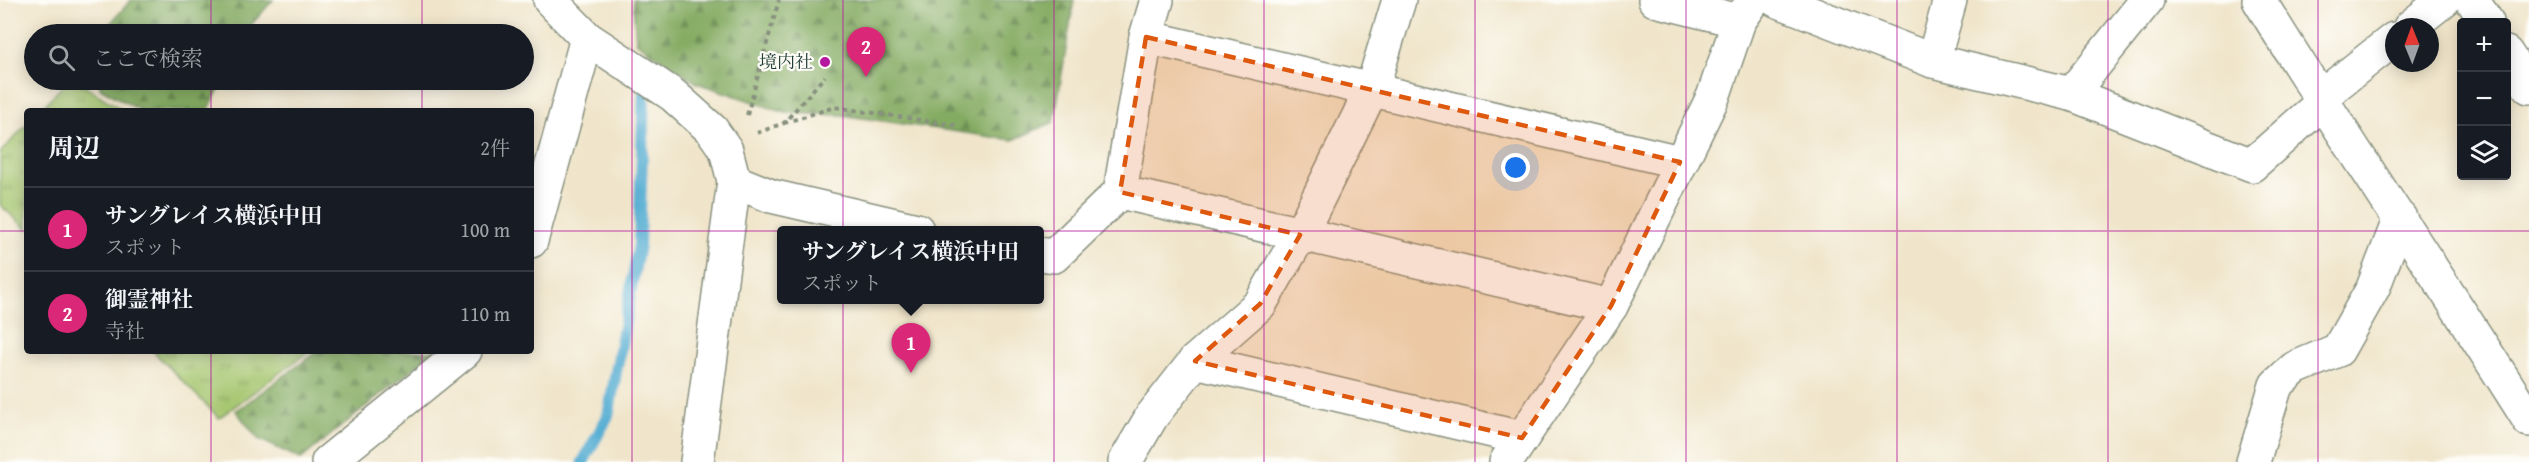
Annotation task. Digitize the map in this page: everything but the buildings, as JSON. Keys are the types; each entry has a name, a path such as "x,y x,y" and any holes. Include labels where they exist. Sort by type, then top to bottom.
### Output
{"street":[{"path":"550,0 587,38 673,95 712,130 726,150 734,181 697,462"},
{"path":"1044,255 1054,256 1120,192 1146,37 1157,0"},
{"path":"1125,462 1152,416 1195,361 1260,304 1300,235 1372,89 1399,0"},
{"path":"1195,361 1514,450 1611,306 1713,97 1746,11 1655,0"},
{"path":"1776,0 1934,61 2071,94 2252,165 2322,103 2332,88 2385,46"},
{"path":"1934,61 1950,0"},
{"path":"2071,94 2147,0"},
{"path":"2259,0 2322,103 2400,218 2529,420"},
{"path":"2421,18 2444,0"},
{"path":"2472,0 2484,18"},
{"path":"1146,37 1680,162"},
{"path":"534,230 587,38"},
{"path":"2511,60 2529,87"},
{"path":"734,181 771,196 896,226"},
{"path":"1120,192 1611,306"},
{"path":"2253,462 2276,385 2295,368 2338,350 2373,288 2400,218"},
{"path":"328,462 461,354"}],"path":[{"path":"746,122 779,0"},
{"path":"784,123 825,76"},
{"path":"734,181 742,139 834,107 960,126"}],"highlighted area":[{"path":"1146,37 1680,162 1611,306 1522,438 1195,361 1260,304 1300,235 1120,192"}],"green space":[{"path":"131,0 273,0 252,24 110,24"},
{"path":"633,0 1074,0 1054,122 1013,140 841,115 786,113 697,83 636,42"},
{"path":"59,90 91,90 119,108 42,108"},
{"path":"104,90 218,90 209,108 136,108"},
{"path":"24,127 24,226 0,205 0,153"},
{"path":"156,354 305,354 219,418"},
{"path":"314,354 430,354 301,459 258,439 236,411"}],"waterway":[{"path":"583,462 608,416 639,245 644,91"}],"place":[{"name":"境内社","path":"825,62"},
{"name":"御霊神社","path":"866,77"},
{"name":"サングレイス横浜中田","path":"911,373"}]}
